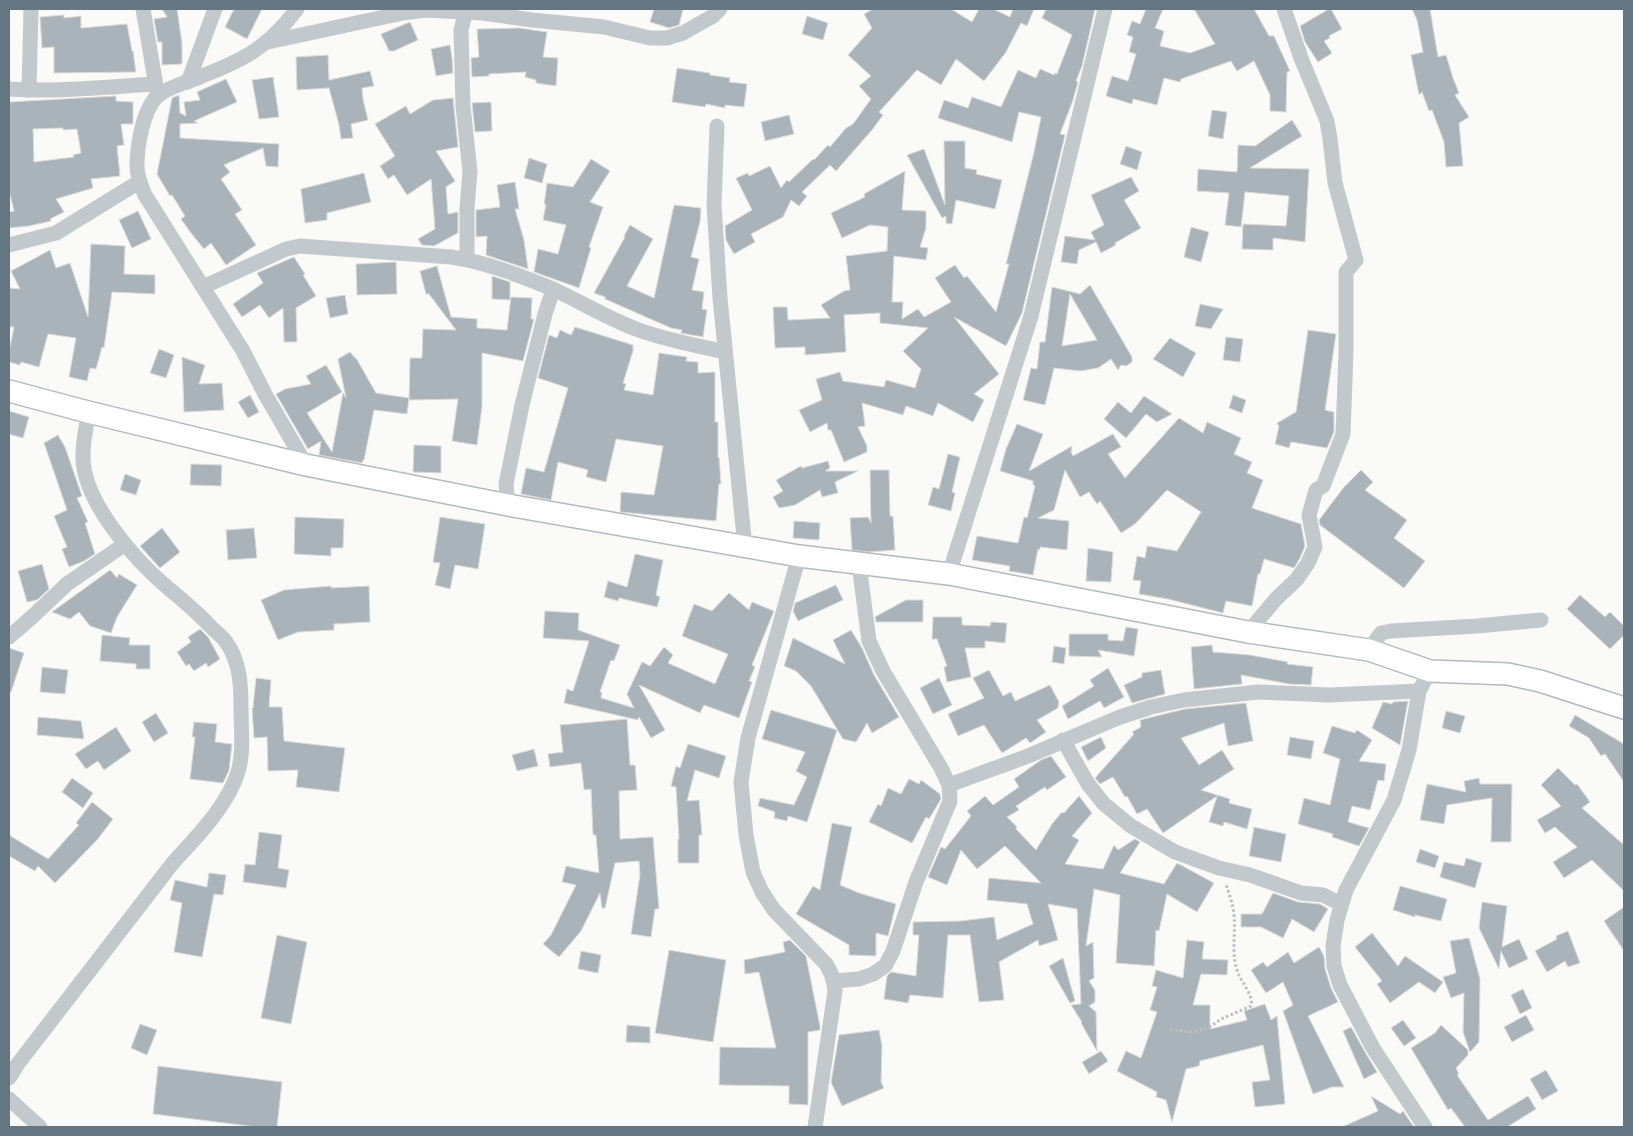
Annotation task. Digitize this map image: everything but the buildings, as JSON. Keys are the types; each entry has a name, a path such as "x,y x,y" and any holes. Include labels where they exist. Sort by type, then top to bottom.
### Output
{"street":[{"path":"29,90 31,9"},
{"path":"143,9 156,90 142,128 137,166 139,182 145,195 243,351 265,394 306,465"},
{"path":"188,82 215,9"},
{"path":"9,89 92,88 156,90 173,87 230,65 251,54 268,42 297,9"},
{"path":"268,42 403,13 426,10 466,11 575,26 604,27 650,38 667,38 683,33 713,16 720,9"},
{"path":"949,574 1031,316 1106,9"},
{"path":"1248,632 1276,599 1297,579 1308,563 1315,547 1309,515 1316,490 1323,486 1343,434 1346,272 1356,260 1336,183 1327,121 1301,58 1284,9"},
{"path":"466,11 461,30 463,106 470,172 466,208 468,260"},
{"path":"718,126 714,205 720,298 745,547"},
{"path":"9,245 56,233 139,182"},
{"path":"203,287 286,249 300,246 400,252 468,260 553,290 637,329 657,336 725,352"},
{"path":"508,505 506,484 522,405 553,290"},
{"path":"9,391 306,465 508,505 799,556 949,574 1248,632 1369,650 1430,671 1508,674 1540,681 1624,708"},
{"path":"9,1078 16,1065 172,864 198,836 230,792 238,770 242,745 241,688 235,660 226,642 197,612 141,563 125,544 98,505 87,481 83,455 88,412"},
{"path":"9,637 67,584 125,544"},
{"path":"799,556 748,738 741,782 746,835 753,872 762,892 774,910 826,964 831,971 834,981 835,991 815,1127"},
{"path":"834,981 859,979 873,974 885,966 893,951 916,882 950,801 949,785 941,768 883,671 869,641 858,564"},
{"path":"1369,650 1382,634 1391,631 1541,620"},
{"path":"1425,1127 1373,1048 1340,985 1334,966 1333,946 1341,904 1346,890 1394,800 1409,750 1419,691 1430,671"},
{"path":"949,785 1028,756 1120,717 1151,707 1184,700 1258,692 1329,695 1419,691"},
{"path":"1063,740 1088,784 1104,804 1124,821 1175,852 1301,893 1323,895 1341,904"},
{"path":"9,1099 40,1127"}],"path":[{"path":"1170,1029 1192,1032 1208,1028 1221,1019 1251,1006 1252,1003 1252,999 1241,980 1234,960 1234,915 1220,868"}]}
